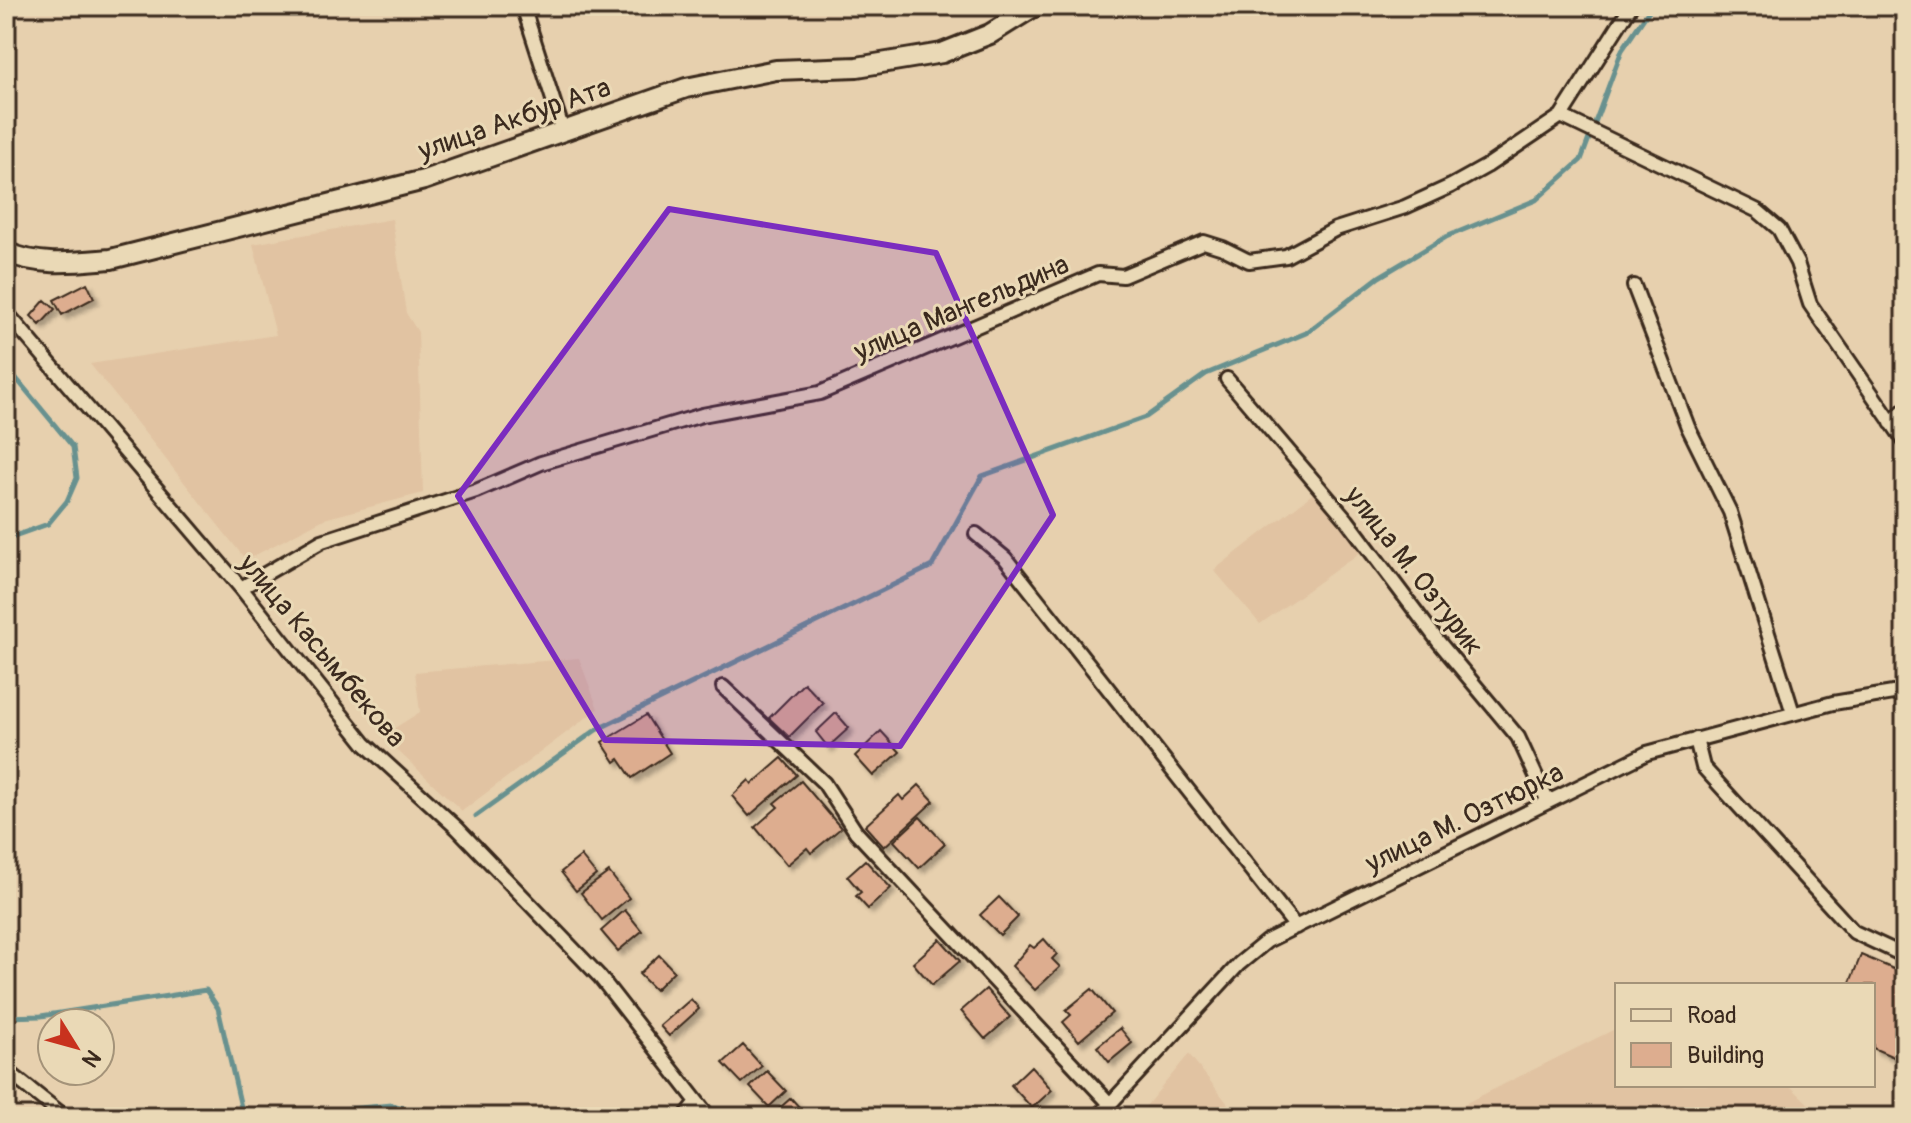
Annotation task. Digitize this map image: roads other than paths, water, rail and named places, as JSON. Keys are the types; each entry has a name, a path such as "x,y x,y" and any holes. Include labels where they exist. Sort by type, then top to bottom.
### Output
{"main road":[{"name":"улица Акбур Ата","path":"6,252 18,257 62,263 111,259 424,180 701,85 776,70 857,67 942,53 990,34 1035,6"}],"street":[{"path":"523,6 563,131"},
{"name":"улица Мангельдина","path":"241,588 322,541 476,491 541,463 702,415 820,393 1098,274 1123,276 1204,242 1249,261 1286,256 1336,229 1405,207 1487,166 1561,116 1631,6"},
{"path":"1899,6 1905,12"},
{"path":"1561,116 1758,211 1779,229 1797,263 1810,304 1905,442"},
{"path":"1634,286 1688,427 1730,512 1793,713"},
{"name":"улица Касымбекова","path":"6,312 241,588 365,744 457,828 600,977 709,1117"},
{"name":"улица М. Озтурик","path":"1227,379 1347,520 1438,641 1518,737 1548,802"},
{"path":"1891,423 1905,409"},
{"path":"976,534 1005,558 1296,927"},
{"path":"723,687 824,783 856,832 1110,1104"},
{"name":"улица М. Озтюрка","path":"1098,1117 1239,964 1267,941 1647,753 1833,703 1905,691"},
{"path":"1696,739 1703,767 1854,932 1905,956"},
{"path":"6,1070 65,1117"},
{"path":"685,1117 696,1103"}],"waterway":[{"path":"476,816 596,730 932,566 982,476 1146,417 1206,374 1306,333 1379,277 1446,237 1536,200 1581,160 1622,50 1652,6"},
{"path":"6,366 73,447 77,478 67,501 48,524 6,539"},
{"path":"6,1017 41,1016 206,990 218,1008 241,1107 254,1117"},
{"path":"264,1117 392,1105 413,1111 419,1117"}]}
